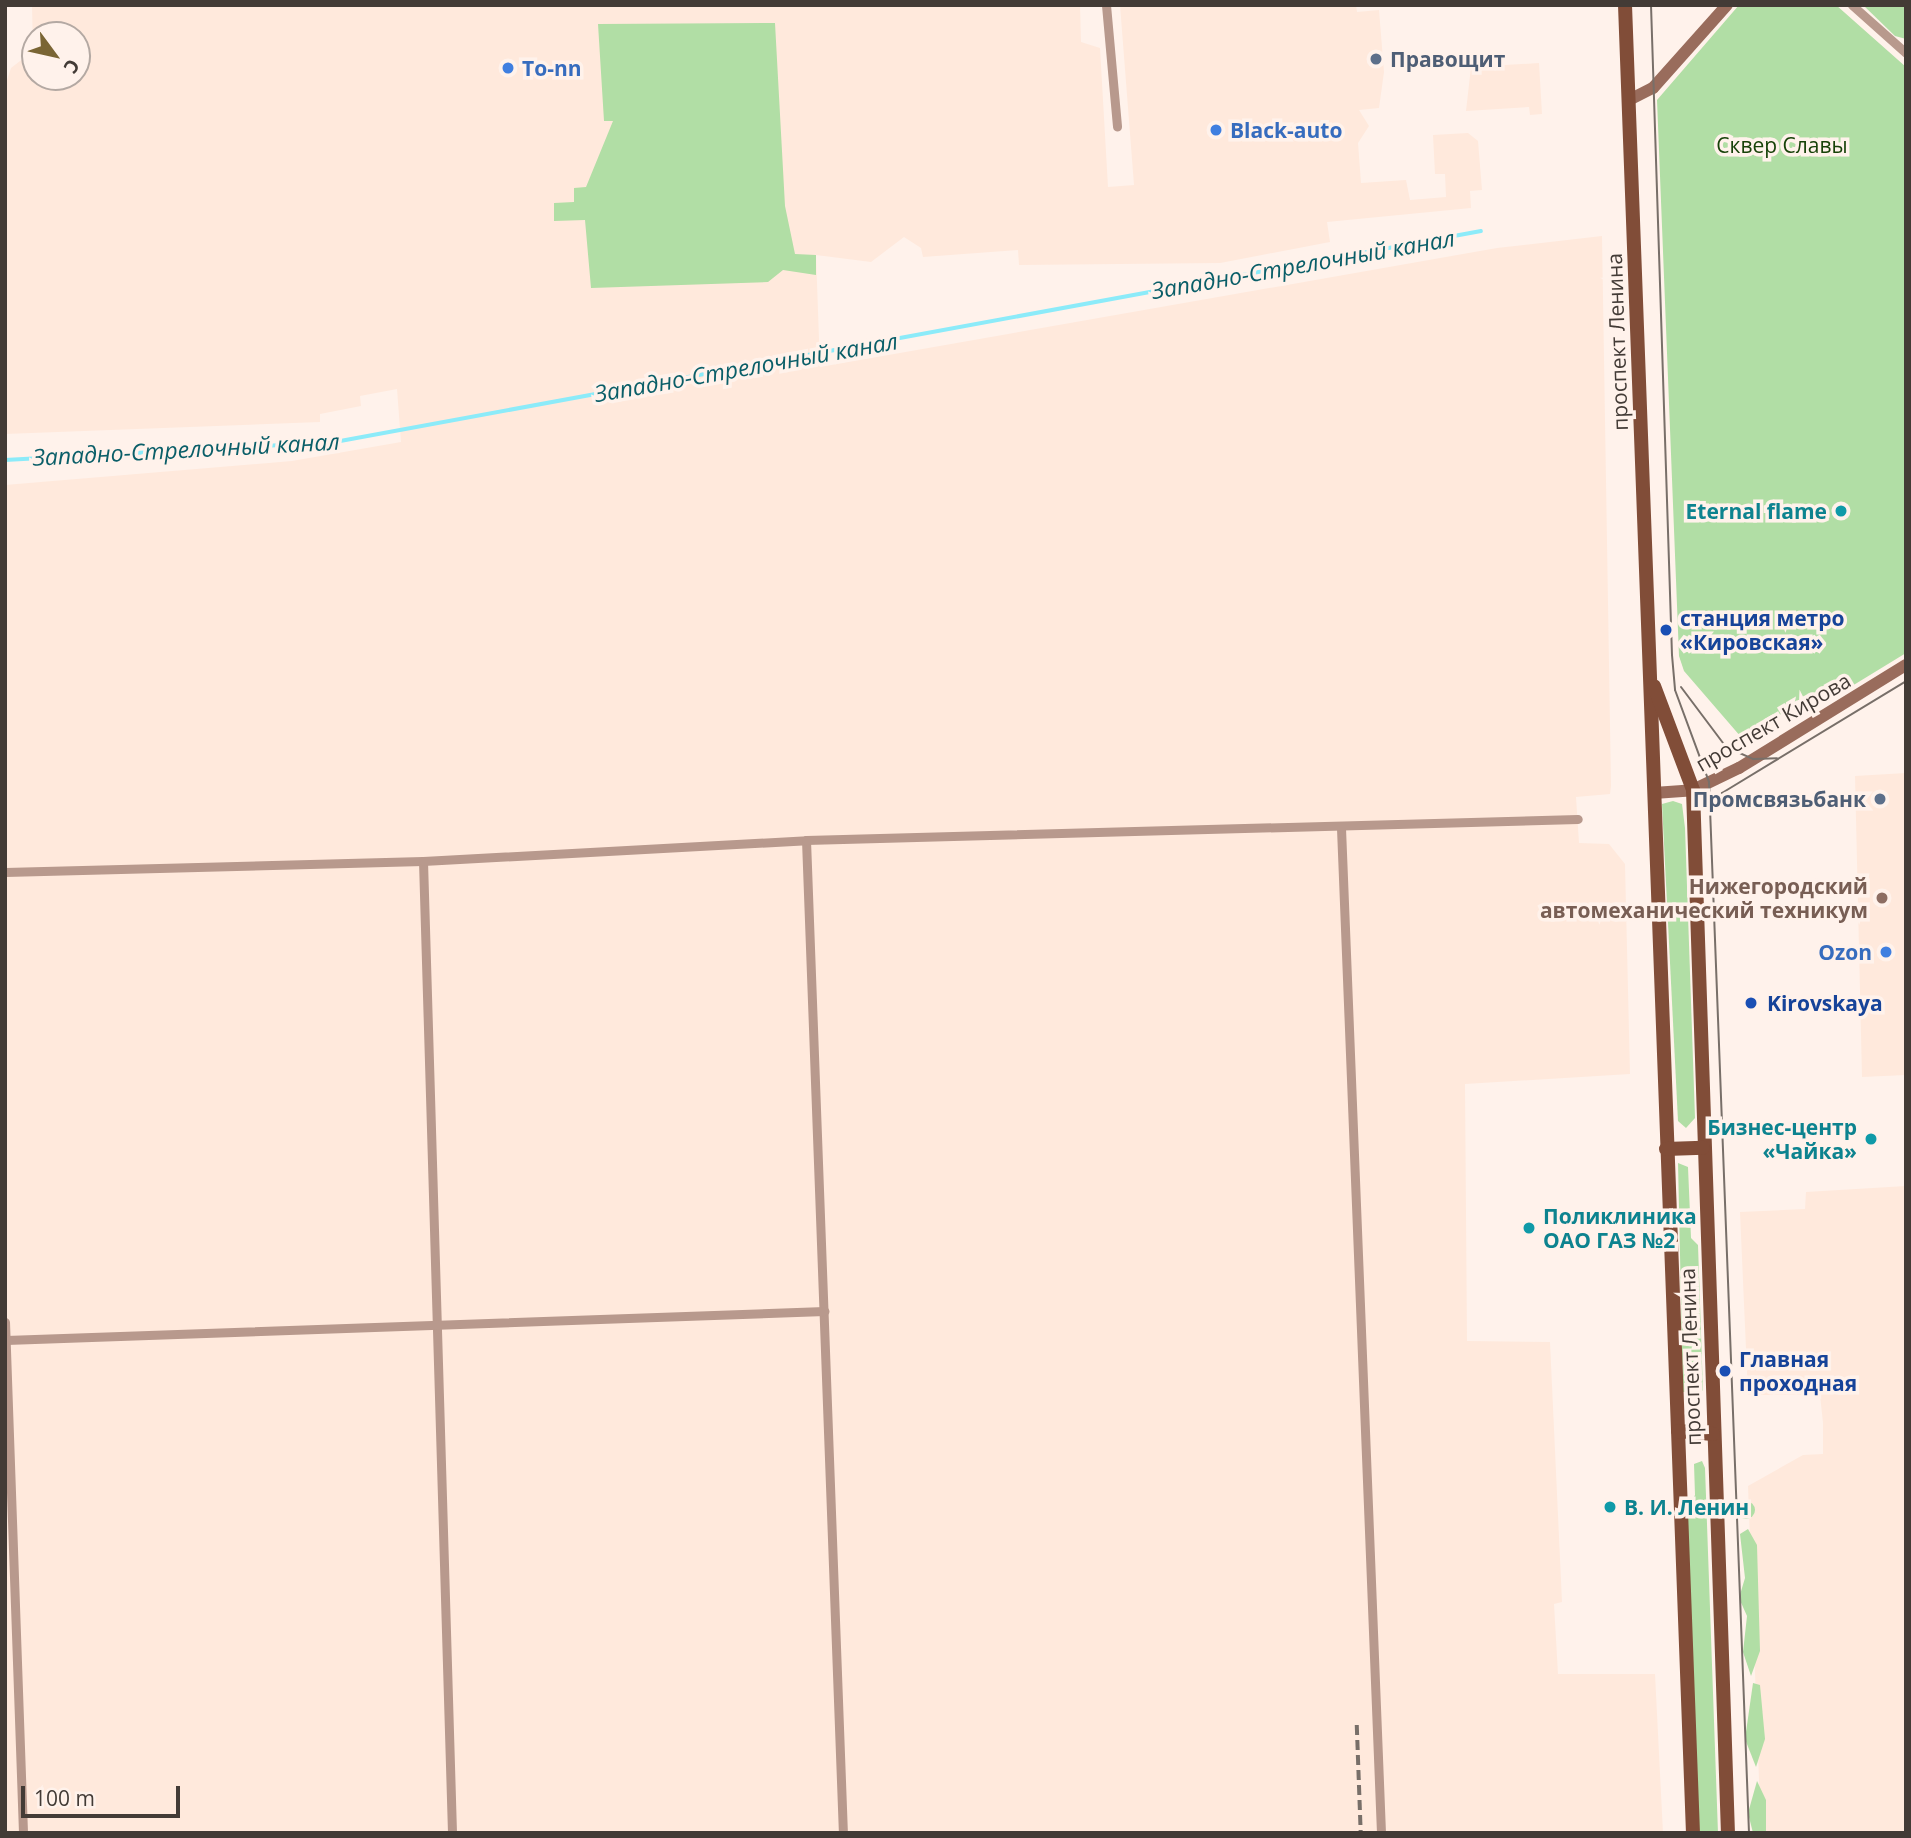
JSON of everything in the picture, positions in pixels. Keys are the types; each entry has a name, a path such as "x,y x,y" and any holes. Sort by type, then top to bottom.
{"main road":[{"name":"проспект Ленина","path":"1625,5 1693,1833"},
{"name":"проспект Ленина","path":"1650,678 1693,790 1728,1833"},
{"path":"1666,1149 1703,1148"},
{"path":"1678,1431 1713,1434"}],"street":[{"path":"1106,5 1117,127"},
{"path":"1629,100 1653,88 1727,5"},
{"path":"1852,5 1906,53"},
{"name":"проспект Кирова","path":"1654,793 1693,790 1906,666"},
{"path":"5,872 423,861 806,840 1341,828 1578,819"},
{"path":"1341,828 1381,1833"},
{"path":"806,840 843,1833"},
{"path":"423,861 452,1833"},
{"path":"6,1340 438,1328 824,1311"},
{"path":"5,1322 23,1833"}],"shaded area":[{"path":"32,5 1080,5 1081,42 1100,48 1108,187 1134,185 1120,5 1356,5 1357,12 1379,10 1384,72 1379,108 1359,110 1369,126 1358,143 1361,183 1406,180 1410,200 1446,197 1445,174 1435,174 1433,135 1468,133 1478,141 1482,190 1470,191 1471,208 1327,222 1330,242 1220,263 1019,265 1018,250 923,257 921,248 904,237 871,262 816,255 820,367 1497,248 1602,236 1611,786 1610,794 1576,797 1579,843 1609,844 1625,864 1630,1074 1465,1084 1467,1341 1550,1342 1562,1602 1554,1604 1558,1674 1655,1674 1663,1833 5,1833 5,485 292,461 401,442 397,389 360,396 361,406 320,414 320,422 5,434 5,86 11,68 21,60 21,91 91,91 91,21 32,21"},
{"path":"1539,63 1542,114 1530,115 1529,107 1466,111 1471,67"},
{"name":"Нижегородский автомеханический техникум","path":"1906,773 1906,1075 1862,1077 1855,776"},
{"path":"1906,1186 1906,1833 1761,1833 1748,1486 1803,1455 1823,1454 1823,1423 1820,1395 1748,1395 1740,1212 1805,1209 1806,1192"}],"green space":[{"name":"Сквер Славы","path":"1739,5 1836,5 1906,67 1906,653 1852,686 1846,677 1741,737 1684,671 1679,656 1657,100"},
{"path":"1863,5 1906,5 1906,39 1895,36"},
{"path":"775,23 785,206 795,254 816,255 816,275 783,270 768,282 591,288 585,220 554,221 554,203 574,202 574,188 586,187 613,121 604,121 598,24"},
{"path":"1673,801 1682,804 1685,828 1695,1118 1686,1128 1678,1121 1662,804"},
{"path":"1678,1163 1688,1167 1691,1238 1698,1245 1703,1391 1683,1392"},
{"path":"1702,1461 1705,1468 1718,1833 1698,1833 1687,1510 1695,1495 1694,1464"},
{"path":"1742,1501 1750,1501 1755,1510 1753,1517 1742,1519 1737,1514 1737,1506"},
{"path":"1748,1529 1757,1545 1760,1651 1751,1676 1743,1652 1747,1616 1739,1598 1745,1578 1740,1534"},
{"path":"1753,1683 1760,1685 1765,1739 1756,1767 1745,1739"},
{"path":"1757,1781 1766,1800 1766,1833 1753,1833 1748,1813"}],"waterway":[{"name":"Западно-Стрелочный канал","path":"5,460 335,442 1481,231"}],"tram line":[{"path":"1651,5 1672,655 1675,690 1709,782 1749,1833"},
{"path":"1708,811 1722,793 1906,681"},
{"path":"1681,687 1726,747 1753,759 1777,758"}],"railway":[{"path":"1357,1725 1361,1833"}],"place":[{"name":"Правощит","path":"1376,59"},
{"name":"To-nn","path":"508,68"},
{"name":"Black-auto","path":"1216,130"},
{"name":"Eternal flame","path":"1841,511"},
{"name":"станция метро «Кировская»","path":"1666,630"},
{"name":"Промсвязьбанк","path":"1880,799"},
{"name":"Нижегородский автомеханический техникум","path":"1882,898"},
{"name":"Ozon","path":"1886,952"},
{"name":"Kirovskaya","path":"1751,1003"},
{"name":"Бизнес-центр «Чайка»","path":"1871,1139"},
{"name":"Поликлиника ОАО ГАЗ №2","path":"1529,1228"},
{"name":"Главная проходная","path":"1725,1371"},
{"name":"В. И. Ленин","path":"1610,1507"}]}
